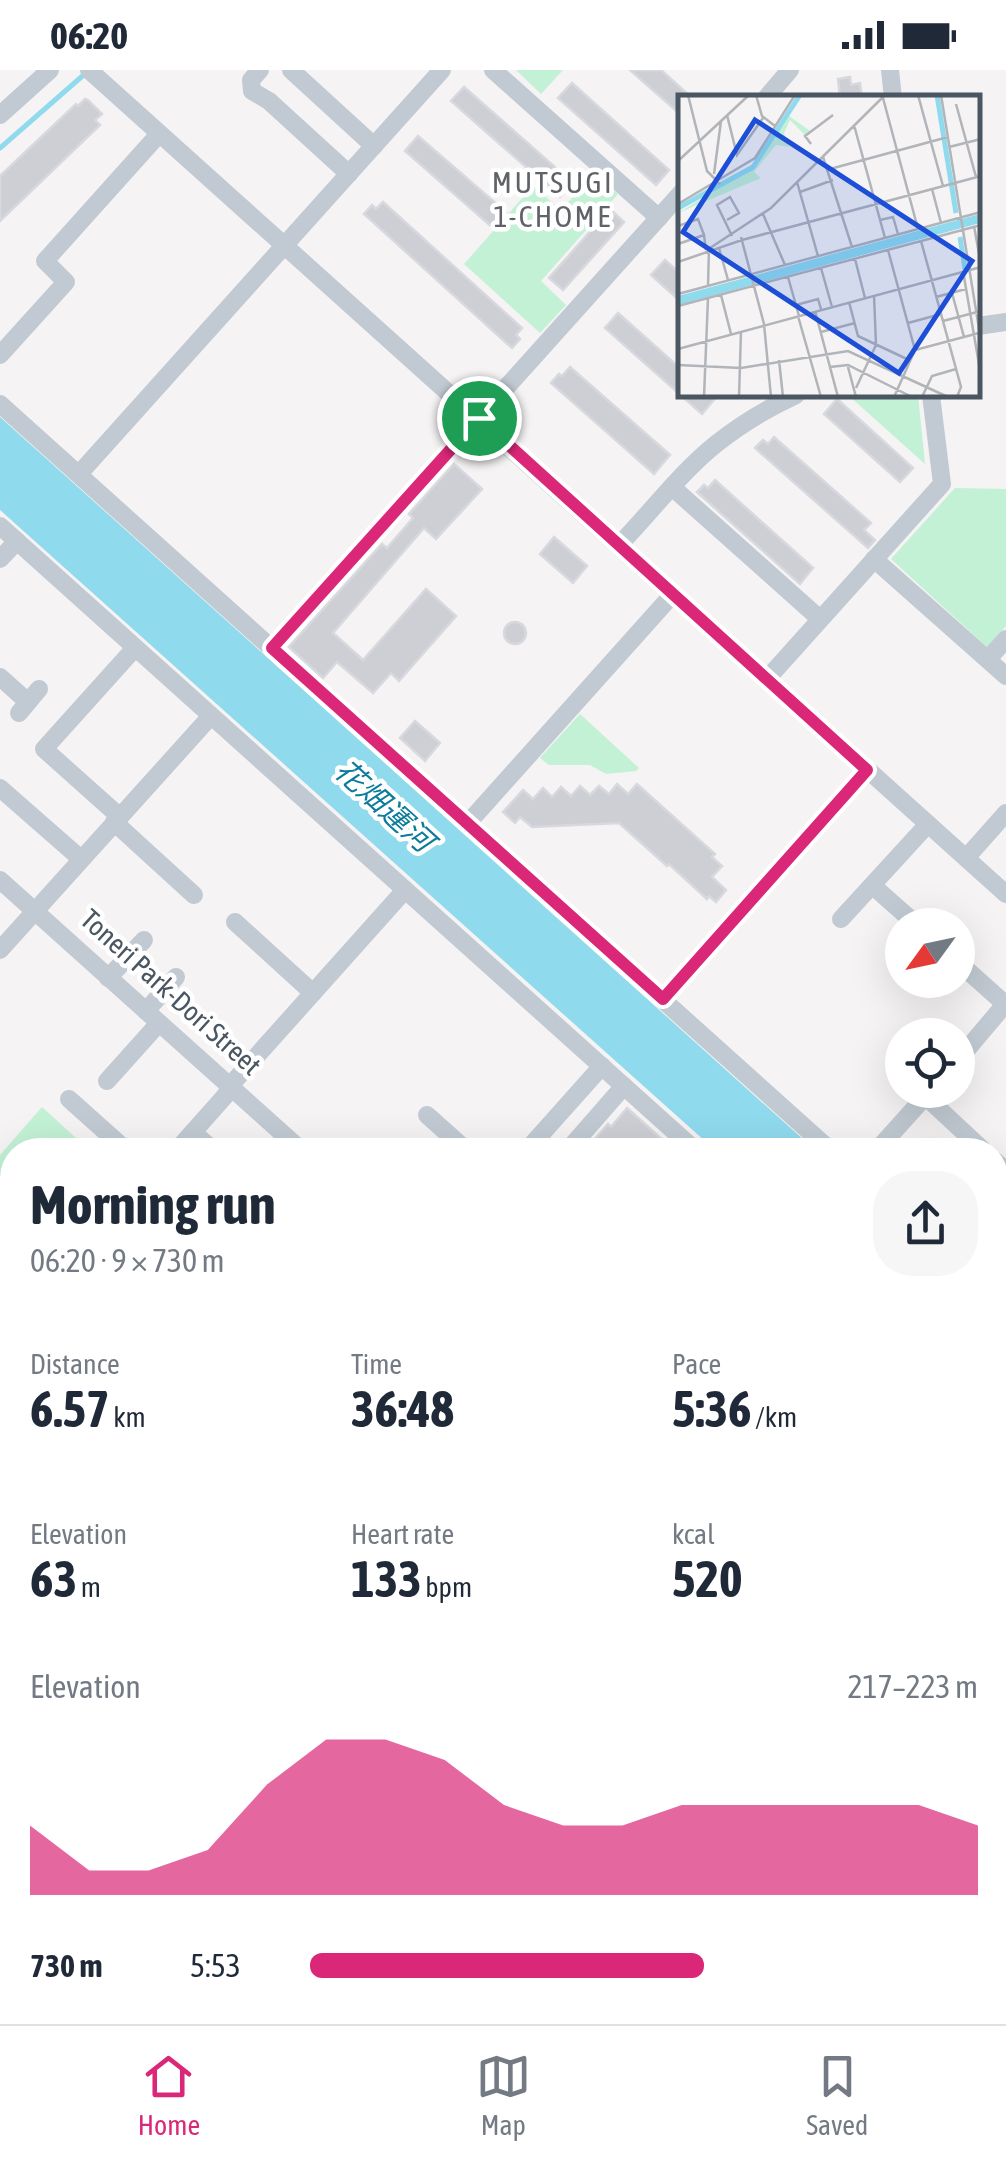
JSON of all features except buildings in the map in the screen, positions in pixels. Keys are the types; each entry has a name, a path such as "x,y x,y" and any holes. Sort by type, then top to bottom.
{"street":[{"path":"0,115 50,70"},
{"path":"260,70 251,80 252,91 269,101 349,174"},
{"path":"290,70 374,146"},
{"path":"79,474 442,70"},
{"path":"493,70 659,218"},
{"path":"769,95 790,70"},
{"path":"890,70 893,95"},
{"path":"99,74 159,134 1006,894"},
{"path":"0,356 66,282 44,261 159,134"},
{"path":"272,648 678,196"},
{"path":"981,326 1006,322"},
{"path":"620,546 716,444 790,398"},
{"path":"767,679 942,484 931,398"},
{"path":"0,404 817,1138"},
{"path":"672,487 820,620"},
{"path":"0,526 682,1138"},
{"path":"0,560 16,541"},
{"path":"874,559 1006,676"},
{"path":"468,823 673,594"},
{"path":"988,660 1006,639"},
{"path":"134,649 44,749 194,895"},
{"path":"0,677 29,701"},
{"path":"0,950 210,717"},
{"path":"663,999 867,770"},
{"path":"0,788 81,859"},
{"path":"966,858 1006,813"},
{"path":"841,919 928,824"},
{"name":"Toneri Park-Dori Street","path":"0,880 288,1138"},
{"path":"873,886 898,908"},
{"path":"188,1138 406,890"},
{"path":"234,922 313,993"},
{"path":"108,978 144,940"},
{"path":"975,977 1006,1004 975,1040"},
{"path":"108,1081 176,978"},
{"path":"538,1138 602,1066"},
{"path":"578,1138 624,1086"},
{"path":"69,1099 113,1138"},
{"path":"888,1138 915,1108"},
{"path":"942,1108 971,1138"},
{"path":"427,1115 453,1138"},
{"path":"193,1132 200,1138"}],"green space":[{"path":"516,70 563,70 541,94"},
{"path":"595,173 618,194 541,281 566,305 540,333 464,264 533,186 561,210"},
{"path":"851,398 918,398 925,464"},
{"path":"955,488 1006,489 1006,626 987,647 891,559"},
{"path":"580,714 639,768 606,774 590,765 549,765 540,758"},
{"path":"42,1107 76,1138 15,1138"}],"water":[{"name":"花畑運河","path":"0,417 802,1138 702,1138 0,510"}],"waterway":[{"path":"0,148 87,72"}],"district":[{"name":"MUTSUGI 1-CHOME","path":"553,200"}],"route":[{"path":"479,418 867,770 663,999 272,648 479,418"}]}
